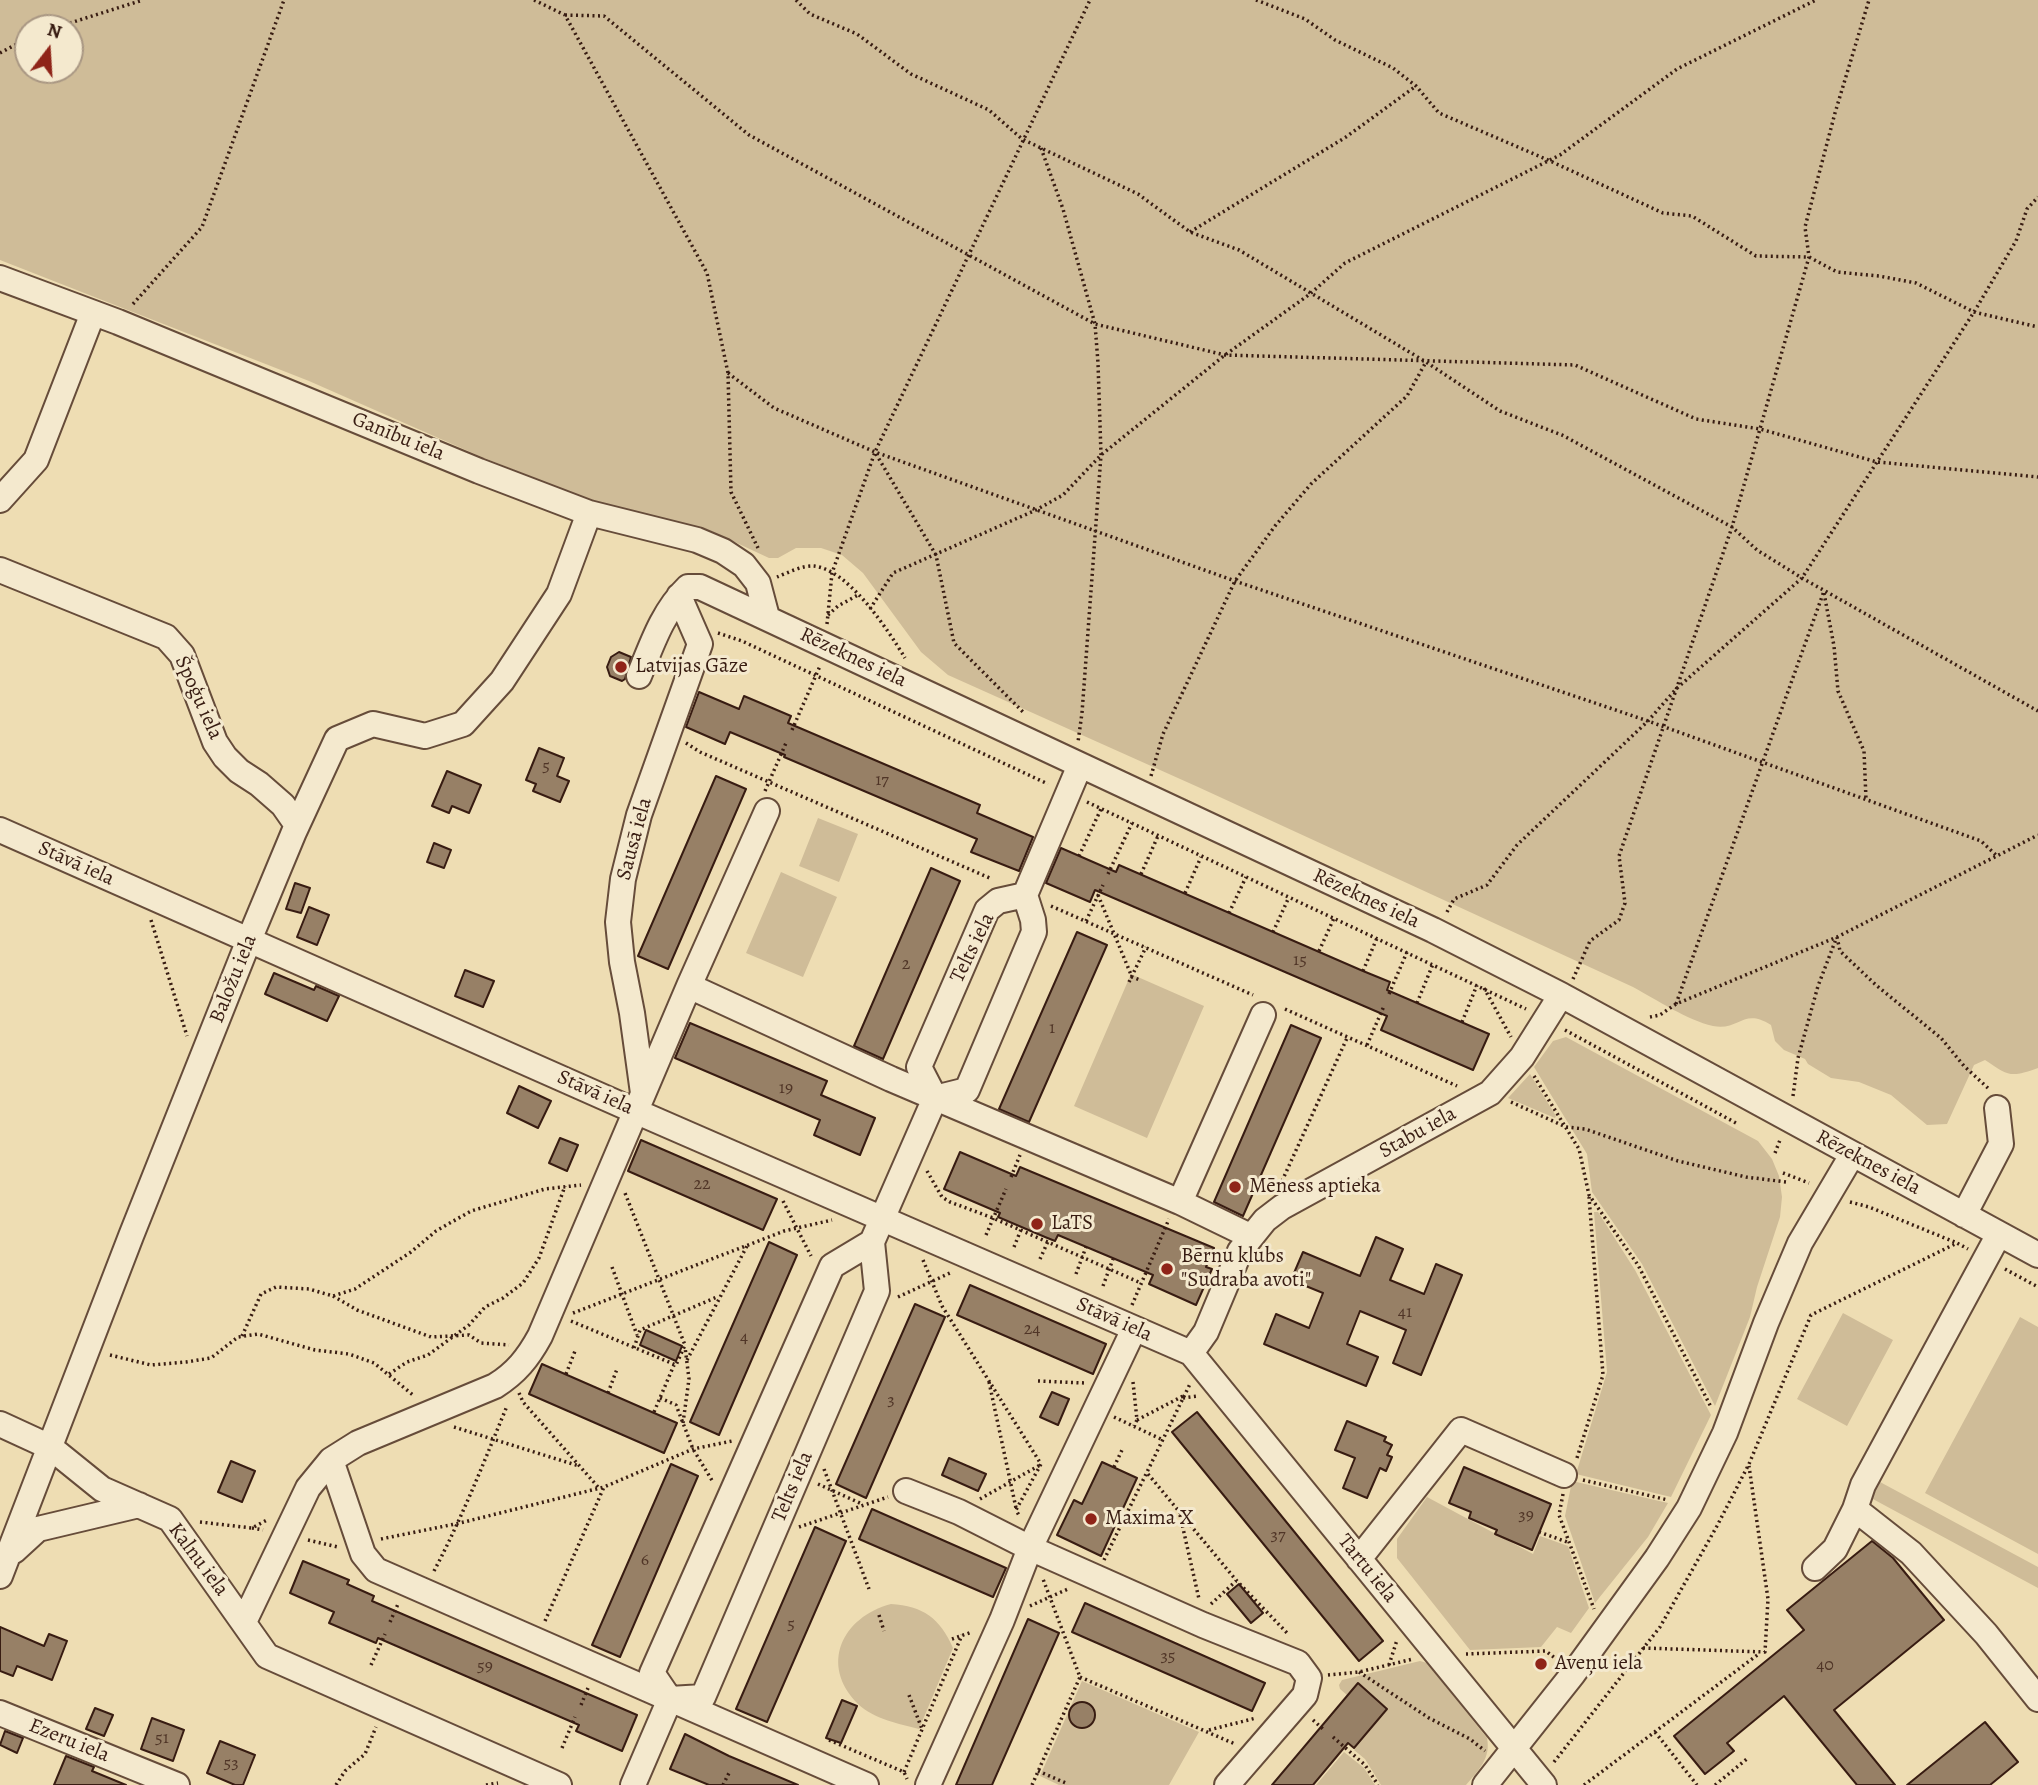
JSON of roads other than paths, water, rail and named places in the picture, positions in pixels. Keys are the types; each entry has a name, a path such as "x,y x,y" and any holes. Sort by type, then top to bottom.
{"street":[{"name":"Ganību iela","path":"0,278 118,322 479,471 589,513 697,540 723,551 744,565 758,583 767,617"},
{"path":"0,500 36,460 93,313"},
{"name":"Baložu iela","path":"4,1567 249,940 297,825 337,739 373,724 425,736 463,724 502,681 559,594 589,513"},
{"name":"Špoģu iela","path":"0,570 166,637 182,655 215,741 225,757 284,805 297,825"},
{"name":"Rēzeknes iela","path":"679,596 688,587 700,587 1433,930 1563,996 2038,1255"},
{"path":"639,676 658,629 679,596"},
{"name":"Sausā iela","path":"639,1102 632,1013 622,962 618,922 623,880 639,815 700,644 679,596"},
{"path":"1034,899 1077,764"},
{"path":"244,1622 308,1488 331,1460 358,1443 495,1386 512,1375 531,1352 767,811"},
{"name":"Stāvā iela","path":"0,830 249,940 639,1102 785,1177 1195,1358"},
{"name":"Telts iela","path":"1034,899 1034,932 967,1090 935,1098 919,1067 987,910 998,901 1034,899"},
{"path":"690,986 935,1098 1178,1201 1250,1236"},
{"name":"Stabu iela","path":"1195,1358 1240,1251 1265,1220 1282,1207 1490,1093 1522,1057 1563,996"},
{"path":"1178,1201 1265,1005"},
{"name":"Telts iela","path":"670,1699 703,1697 877,1291 872,1242 935,1098"},
{"path":"1964,1215 2001,1144 1997,1108"},
{"path":"1485,1785 1503,1753 1573,1674 1657,1558 1689,1508 1725,1433 1766,1323 1800,1243 1852,1154"},
{"path":"1815,1568 1835,1549 1855,1509 1863,1485 1999,1234"},
{"path":"670,1699 652,1673 663,1648 832,1266 872,1242"},
{"path":"928,1785 1002,1620 1032,1544 1134,1329"},
{"name":"Tartu iela","path":"1195,1358 1359,1559 1503,1753 1544,1785"},
{"name":"Kalnu iela","path":"0,1424 50,1447 102,1489 170,1519 267,1656 559,1785"},
{"path":"1359,1559 1461,1430 1568,1476"},
{"path":"331,1460 363,1554 376,1570 866,1785"},
{"path":"906,1491 1032,1544 1096,1577 1202,1619 1298,1663 1309,1678 1304,1695 1227,1785"},
{"path":"4,1567 38,1529 139,1505"},
{"path":"1855,1509 1911,1553 1986,1634 2038,1699"},
{"path":"633,1785 670,1699"},
{"name":"Ezeru iela","path":"0,1713 177,1785"}],"place":[{"name":"Latvijas Gāze","path":"621,667"},
{"name":"Mēness aptieka","path":"1235,1187"},
{"name":"LaTS","path":"1037,1224"},
{"name":"Bērnu klubs \"Sudraba avoti\"","path":"1167,1269"},
{"name":"Maxima X","path":"1091,1519"},
{"name":"Aveņu iela","path":"1541,1664"}]}
